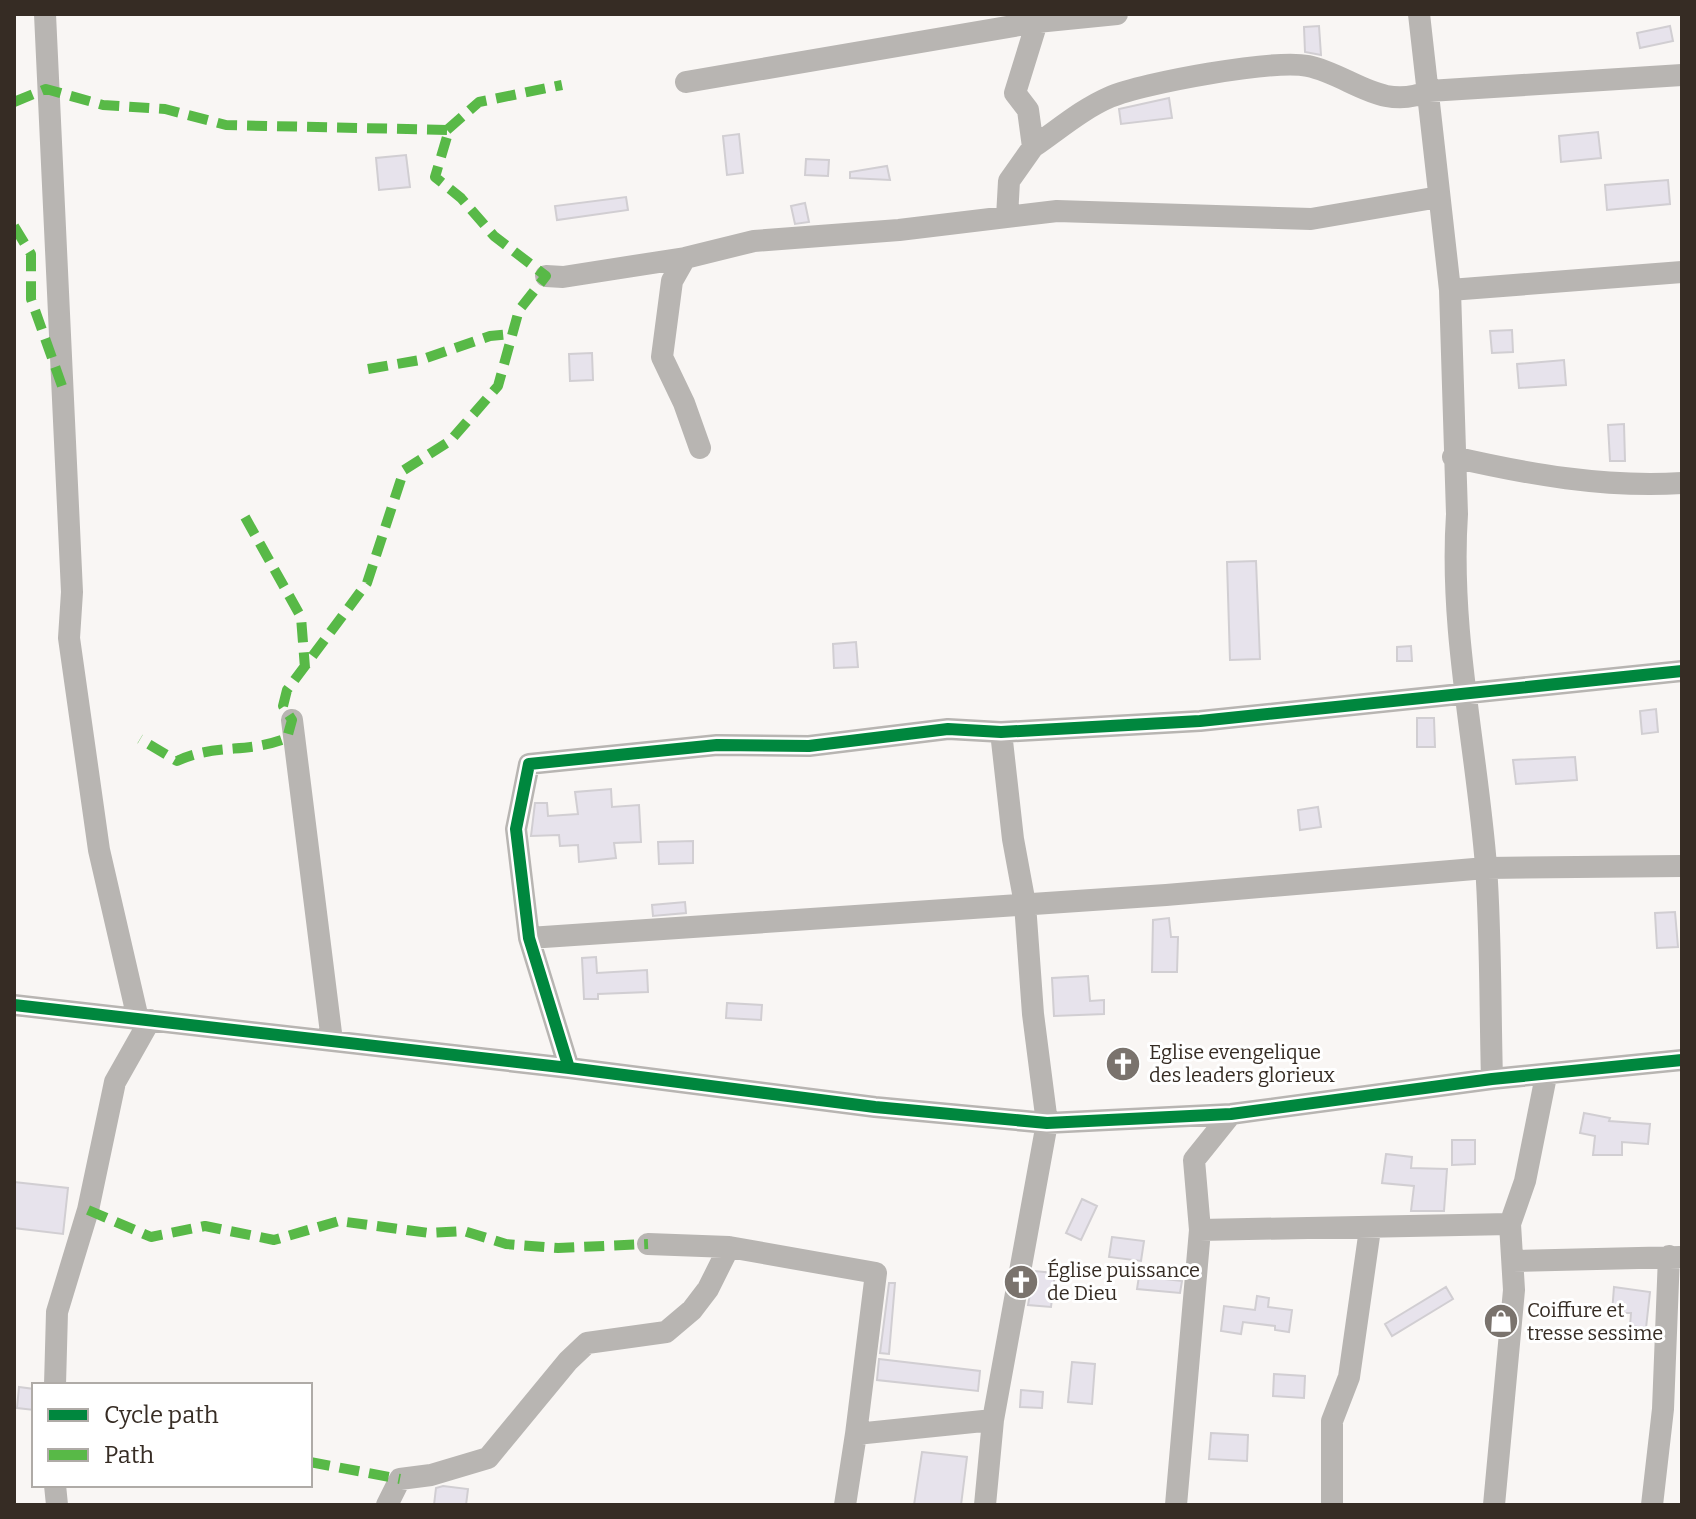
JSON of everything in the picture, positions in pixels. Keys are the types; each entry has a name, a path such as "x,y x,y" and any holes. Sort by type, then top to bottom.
{"street":[{"path":"45,14 72,592 69,638 99,850 144,1020 115,1082 88,1210 57,1312 55,1383"},
{"path":"686,82 1037,22 1117,14"},
{"path":"1419,14 1450,290 1457,514 1454,551 1464,691 1486,868 1492,1079"},
{"path":"1033,147 1028,110 1015,93 1037,22"},
{"path":"1007,217 1009,181 1033,147 1111,97 1171,80 1285,66 1309,66 1383,95 1412,99 1429,91 1682,75"},
{"path":"546,276 563,277 685,258 754,241 1057,211 1311,219 1439,197"},
{"path":"685,258 672,281 662,357 684,403 700,448"},
{"path":"1450,290 1682,272"},
{"path":"1453,457 1523,473 1650,485 1682,483"},
{"path":"569,1068 529,938 516,829 529,764 717,745 809,746 948,729 1001,732 1200,721 1435,698 1464,691 1682,671"},
{"path":"292,720 332,1041"},
{"path":"985,1505 993,1420 1047,1123 1033,1014 1025,904 1013,839 1001,732"},
{"path":"529,938 749,926 1332,883 1486,868 1682,866"},
{"path":"14,1005 569,1068 875,1107 1047,1123 1231,1114 1492,1079 1682,1060"},
{"path":"1494,1505 1514,1290 1510,1224 1525,1181 1546,1076"},
{"path":"1176,1505 1200,1230 1194,1160 1231,1114"},
{"path":"1200,1230 1510,1224"},
{"path":"1332,1505 1332,1421 1349,1377 1370,1229"},
{"path":"648,1244 729,1247 876,1273 845,1505"},
{"path":"387,1505 400,1479 431,1475 488,1458 568,1361 587,1343 666,1332 692,1310 708,1289 729,1247"},
{"path":"1513,1261 1675,1257 1652,1505"},
{"path":"856,1434 993,1420"}],"building":[{"path":"1319,26 1321,55 1305,52 1304,27"},
{"path":"1670,26 1673,41 1640,48 1637,33"},
{"path":"1169,98 1172,118 1121,124 1119,109"},
{"path":"1598,132 1601,158 1561,162 1559,136"},
{"path":"739,134 743,173 727,175 723,136"},
{"path":"406,155 410,187 379,190 376,158"},
{"path":"806,159 829,160 828,176 805,175"},
{"path":"887,166 890,180 850,178 850,172"},
{"path":"1668,180 1670,204 1607,210 1605,185"},
{"path":"626,197 628,210 557,220 555,206"},
{"path":"805,203 809,222 795,224 791,206"},
{"path":"1512,330 1513,352 1492,353 1490,331"},
{"path":"592,353 593,380 570,381 569,354"},
{"path":"1564,360 1566,385 1519,388 1517,364"},
{"path":"1624,424 1625,461 1610,461 1608,425"},
{"path":"1256,561 1260,659 1230,660 1227,562"},
{"path":"856,642 858,667 834,668 833,644"},
{"path":"1411,646 1412,661 1397,661 1397,647"},
{"path":"1656,709 1658,732 1642,734 1640,711"},
{"path":"1417,718 1434,718 1435,747 1417,747"},
{"path":"1575,757 1577,780 1516,784 1513,760"},
{"path":"611,789 612,807 639,805 641,842 614,843 616,858 579,862 578,845 560,846 559,835 531,836 535,803 547,803 548,816 578,814 575,792"},
{"path":"1318,807 1321,827 1300,830 1298,810"},
{"path":"693,841 693,863 659,864 658,842"},
{"path":"685,902 686,913 653,916 652,905"},
{"path":"1675,912 1678,947 1657,948 1655,913"},
{"path":"1169,918 1171,937 1178,937 1177,972 1152,972 1153,920"},
{"path":"596,957 597,973 647,970 648,992 598,994 598,999 584,999 582,958"},
{"path":"1088,976 1090,1001 1104,1000 1104,1014 1054,1016 1052,978"},
{"path":"727,1003 762,1005 761,1020 726,1018"},
{"path":"1584,1113 1610,1118 1609,1121 1650,1124 1648,1144 1622,1142 1622,1155 1593,1155 1595,1136 1580,1133"},
{"path":"1452,1140 1475,1140 1475,1164 1452,1165"},
{"path":"1386,1154 1412,1157 1411,1168 1447,1169 1444,1211 1411,1211 1414,1186 1382,1183"},
{"path":"14,1182 68,1188 63,1234 14,1228"},
{"path":"1082,1199 1097,1206 1081,1240 1066,1233"},
{"path":"1112,1237 1144,1241 1141,1261 1109,1257"},
{"path":"1034,1271 1055,1273 1051,1307 1028,1305"},
{"path":"1139,1276 1182,1281 1180,1293 1137,1289"},
{"path":"889,1283 895,1283 889,1354 880,1353"},
{"path":"1446,1287 1453,1299 1392,1336 1385,1324"},
{"path":"1614,1287 1650,1292 1646,1328 1630,1326 1631,1313 1612,1313"},
{"path":"1257,1296 1269,1298 1268,1307 1292,1310 1289,1332 1275,1330 1275,1326 1243,1322 1241,1334 1221,1331 1224,1306 1255,1310"},
{"path":"879,1359 980,1371 978,1391 877,1380"},
{"path":"1072,1362 1095,1364 1092,1404 1068,1402"},
{"path":"1274,1374 1305,1376 1304,1398 1273,1396"},
{"path":"19,1387 32,1389 32,1410 17,1408"},
{"path":"1021,1390 1043,1392 1042,1408 1020,1407"},
{"path":"1211,1433 1248,1435 1247,1461 1209,1459"},
{"path":"922,1452 967,1457 961,1505 914,1505"},
{"path":"436,1488 468,1489 466,1505 434,1505"}],"marked path":[{"path":"447,130 479,102 562,85"},
{"path":"14,102 46,89 103,105 165,109 226,125 449,130 435,177 461,198 494,236 546,276 519,310 498,386 450,441 404,470 367,583 287,690 283,706 292,720 287,738 258,746 205,752 177,761 140,739"},
{"path":"14,226 31,254 31,299 62,386"},
{"path":"368,369 420,360 490,336 510,334"},
{"path":"245,517 301,617 305,668"},
{"path":"88,1210 151,1237 205,1226 274,1240 339,1221 429,1233 464,1231 506,1244 558,1248 648,1244"},
{"path":"312,1462 400,1479"}],"cycle path":[{"path":"569,1068 529,938 516,829 529,764 717,745 809,746 948,729 1001,732 1200,721 1682,671"},
{"path":"14,1005 569,1068 875,1107 1047,1123 1231,1114 1492,1079 1682,1060"}],"place":[{"name":"Eglise evengelique des leaders glorieux","path":"1123,1064"},
{"name":"Église puissance de Dieu","path":"1021,1282"},
{"name":"Coiffure et tresse sessime","path":"1501,1321"}]}
